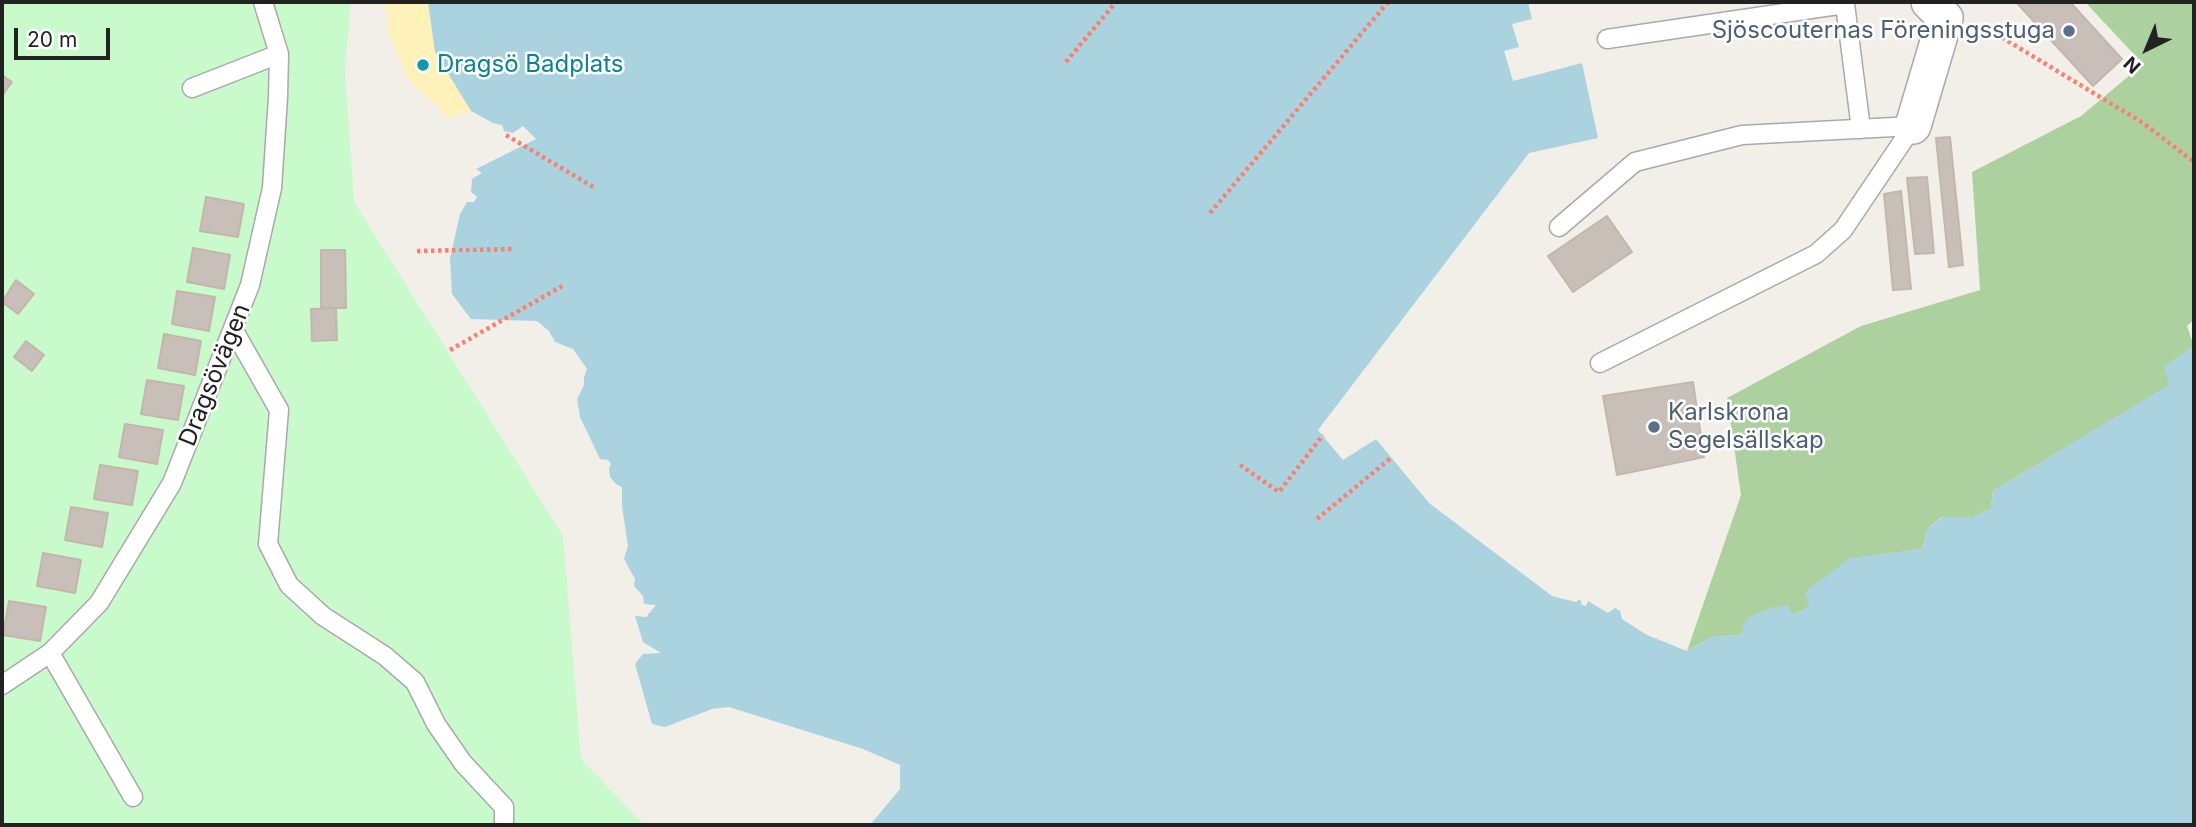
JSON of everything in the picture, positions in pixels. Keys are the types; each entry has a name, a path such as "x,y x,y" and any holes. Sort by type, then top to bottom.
{"street":[{"path":"1913,126 1937,10"}],"lane":[{"name":"Dragsövägen","path":"2,685 50,653 99,603 172,483 250,285 272,188 279,54 262,2"},
{"path":"1607,39 1845,4 1861,129"},
{"path":"192,88 279,54"},
{"path":"1559,228 1635,162 1741,135 1913,126"},
{"path":"1600,363 1816,254 1843,229 1913,126"},
{"path":"233,329 279,410 268,544 289,586 323,616 385,656 415,682 443,733 464,763 504,807 504,825"},
{"path":"50,653 133,797"}],"path":[{"path":"1066,62 1116,2"},
{"path":"1210,213 1388,2"},
{"path":"1937,10 1993,33 2143,123 2194,162"},
{"path":"506,135 595,188"},
{"path":"417,251 512,249"},
{"path":"450,350 564,285"},
{"path":"1240,465 1279,492 1322,435"},
{"path":"1317,519 1392,457"}],"green space":[{"path":"2,2 351,2 345,69 354,202 563,536 581,759 644,825 2,825"},
{"path":"2085,2 2194,2 2194,320 2187,326 2194,346 2165,367 2170,385 1993,491 1991,508 1974,517 1942,517 1929,527 1922,549 1850,559 1805,609 1741,635 1712,637 1687,651 1741,495 1727,398 1861,326 1980,290 1972,172 2081,116 2143,64"}],"sand":[{"name":"Dragsö Badplats","path":"386,2 428,2 435,52 471,111 449,118 408,79 387,29"}],"water":[{"path":"428,2 1528,2 1532,19 1512,24 1519,47 1504,51 1513,81 1582,63 1598,138 1529,153 1318,430 1343,460 1376,439 1429,503 1552,596 1576,602 1580,599 1582,605 1586,606 1588,601 1608,613 1615,608 1620,611 1622,619 1647,635 1687,651 1712,637 1741,635 1746,619 1770,608 1789,605 1790,613 1805,609 1809,603 1805,592 1850,558 1922,549 1929,527 1943,517 1973,517 1991,508 1993,491 2169,385 2164,367 2194,346 2194,825 870,825 900,789 900,765 863,749 729,707 712,709 665,727 652,724 635,664 643,654 661,653 643,642 635,616 646,617 656,605 644,604 643,596 634,586 635,579 624,559 628,546 622,487 610,477 611,464 608,460 600,459 580,417 577,399 584,385 587,369 573,349 555,342 549,331 537,321 471,319 452,294 450,258 460,214 467,202 474,202 477,197 471,192 472,179 482,173 476,169 536,139 523,126 513,133 504,131 502,125 471,111 435,52"}],"building":[{"name":"Sjöscouternas Föreningsstuga","path":"2016,2 2070,2 2122,59 2093,86"},
{"path":"2,75 12,82 2,96"},
{"path":"1950,137 1963,265 1949,267 1936,138"},
{"path":"1927,177 1934,253 1915,254 1907,178"},
{"path":"1901,191 1911,289 1893,290 1884,194"},
{"path":"206,197 244,204 238,237 200,231"},
{"path":"1607,216 1632,252 1573,292 1548,256"},
{"path":"193,248 230,255 224,289 187,282"},
{"path":"321,250 345,250 346,308 321,308"},
{"path":"16,280 34,294 18,314 2,302"},
{"path":"177,291 215,297 209,331 172,324"},
{"path":"336,308 337,340 312,341 311,309"},
{"path":"164,334 201,341 195,375 158,368"},
{"path":"26,341 44,355 32,371 14,357"},
{"path":"147,380 184,386 178,420 141,414"},
{"name":"Karlskrona Segelsällskap","path":"1693,382 1704,457 1617,475 1603,396"},
{"path":"125,424 163,430 157,464 119,457"},
{"path":"100,465 138,471 132,505 94,499"},
{"path":"71,507 108,513 102,547 65,540"},
{"path":"43,553 81,560 75,593 37,586"},
{"path":"9,601 46,607 40,641 3,635"}],"place":[{"name":"Sjöscouternas Föreningsstuga","path":"2069,31"},
{"name":"Dragsö Badplats","path":"423,65"},
{"name":"Karlskrona Segelsällskap","path":"1654,427"}]}
